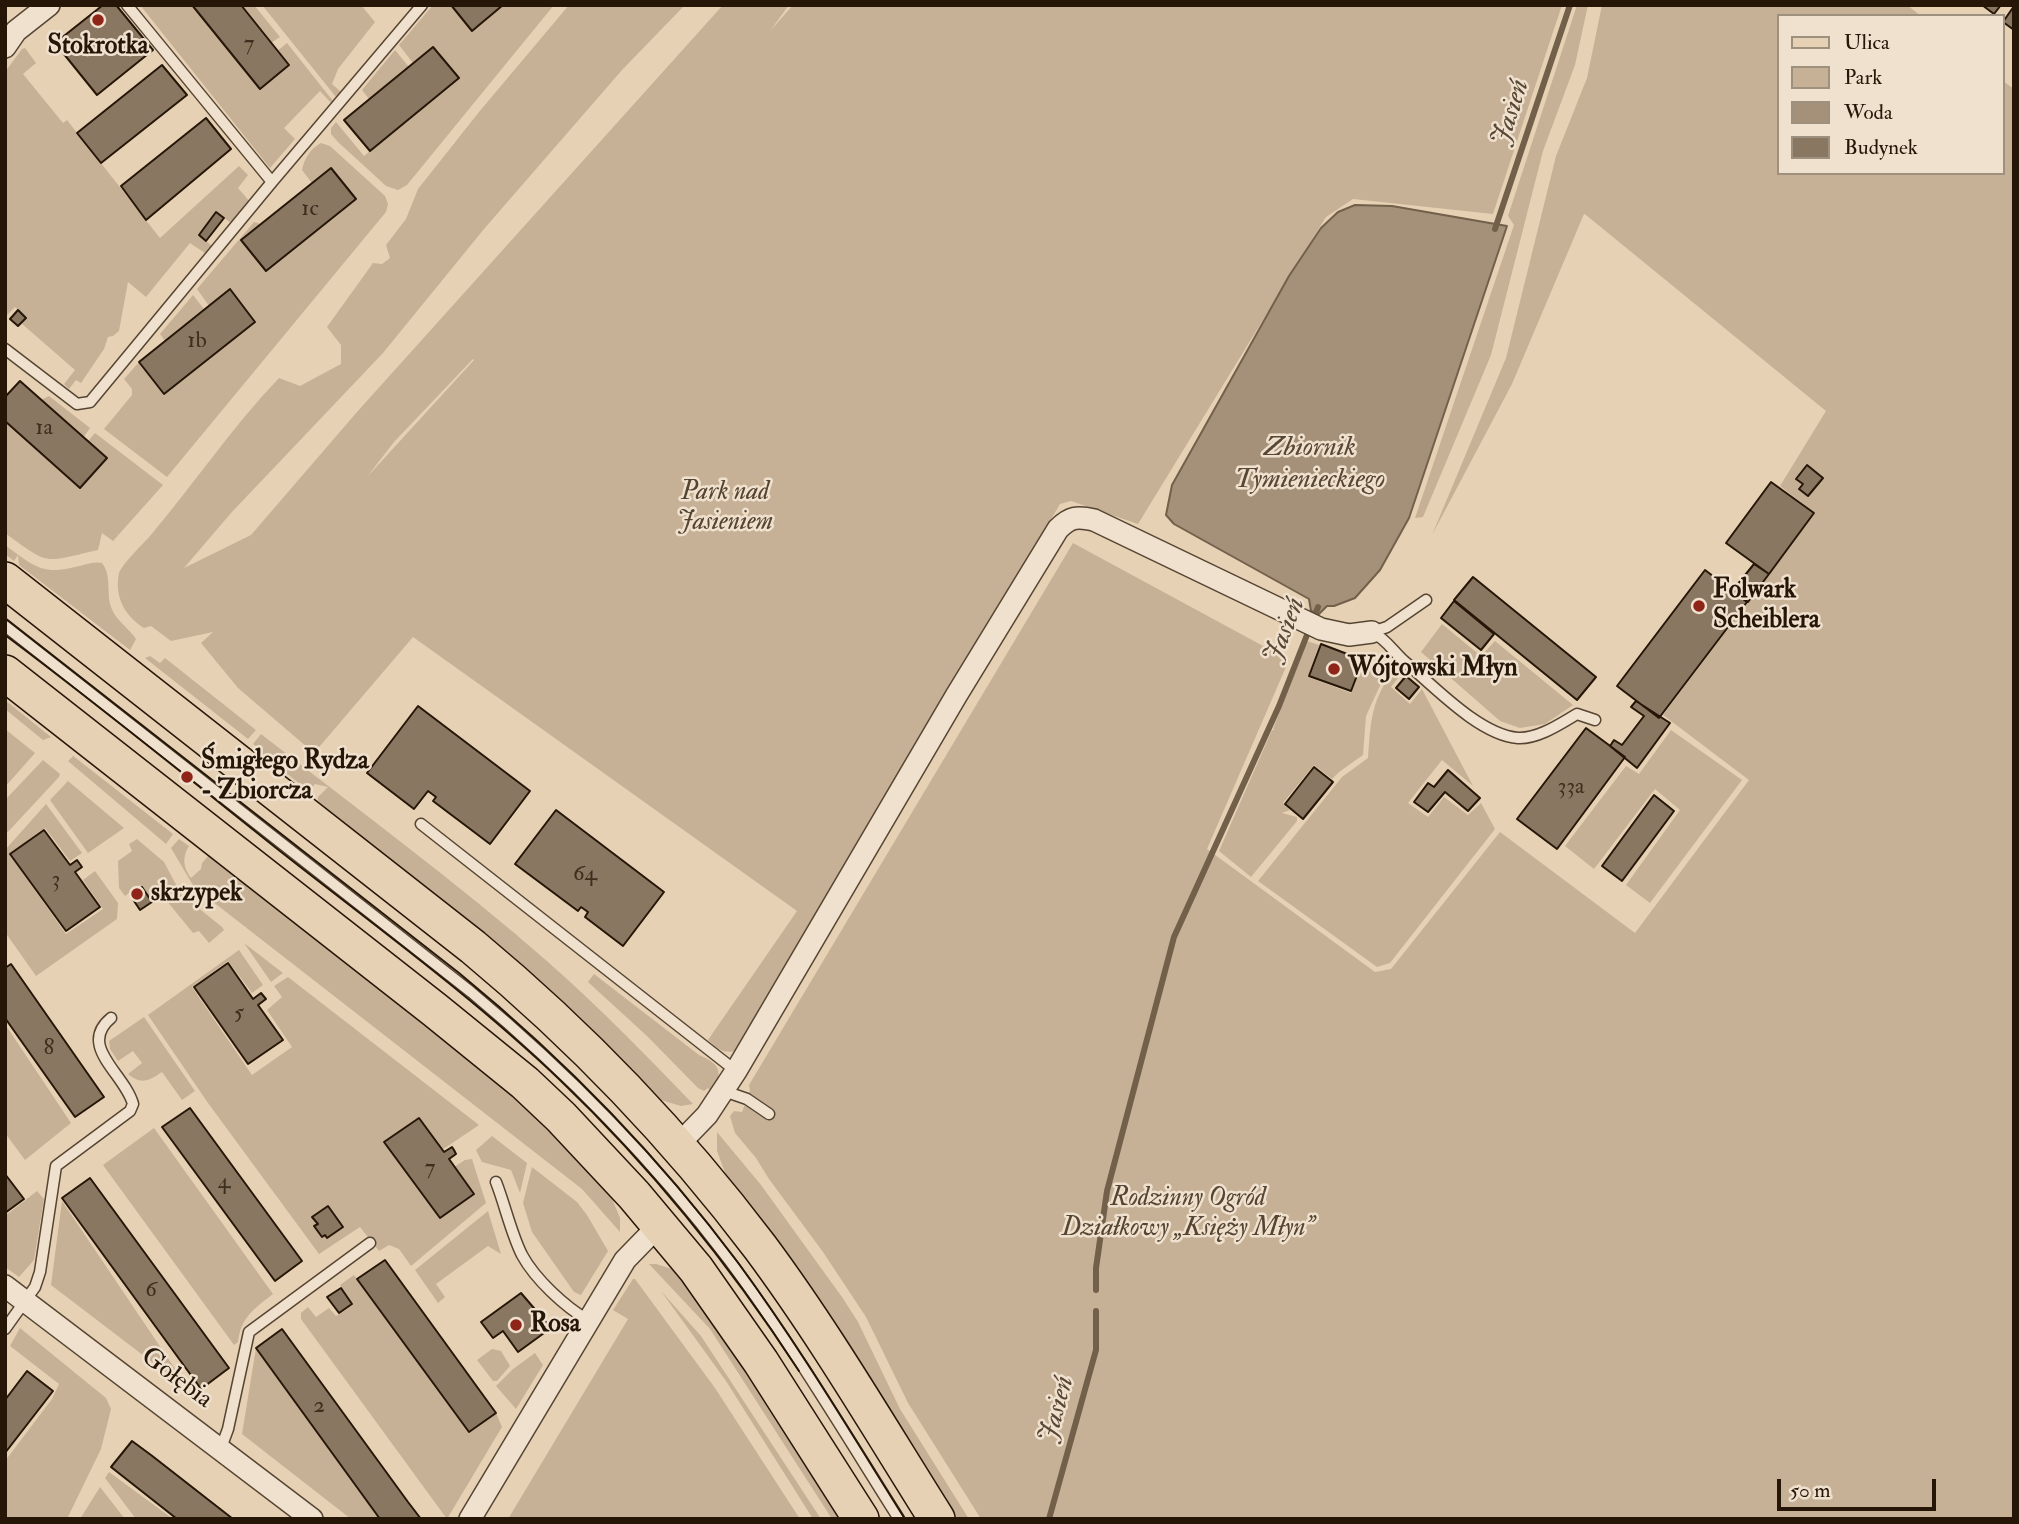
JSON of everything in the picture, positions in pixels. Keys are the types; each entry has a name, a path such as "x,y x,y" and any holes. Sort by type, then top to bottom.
{"main road":[{"path":"5,580 253,772 518,985 619,1082 678,1145 737,1217 783,1280 937,1519"},
{"path":"5,673 525,1083 587,1143 660,1224 738,1328 861,1519"}],"street":[{"path":"9,31 49,5"},
{"path":"678,1145 707,1115 736,1072 956,696 1058,529 1065,522 1073,517 1094,520 1321,629 1349,635 1372,632"},
{"path":"470,1519 628,1255 660,1224"},
{"name":"Gołębia","path":"5,1286 312,1519"}],"lane":[{"path":"127,5 272,182"},
{"path":"5,349 77,404 90,402 422,5"},
{"path":"1372,632 1387,627 1426,600"},
{"path":"5,626 471,992 586,1096 671,1188 736,1270 793,1352 899,1519"},
{"path":"1372,632 1456,705 1492,732 1519,738 1550,730 1577,714 1595,720"},
{"path":"421,824 736,1072"},
{"path":"5,1329 35,1287 40,1272 56,1166 130,1111 133,1104 98,1045 102,1026 111,1018"},
{"path":"724,1091 747,1099 769,1114"},
{"path":"496,1182 523,1255 549,1289 575,1313 589,1320"},
{"path":"221,1448 228,1429 249,1332 370,1243"}],"green space":[{"path":"140,5 192,5 260,89 289,65 277,51 287,43 333,101 331,103 320,91 284,128 295,139 270,168"},
{"path":"241,5 254,5 280,37 271,43"},
{"path":"262,5 361,5 375,22 338,69 332,84 341,92 336,97"},
{"path":"433,5 451,5 472,30 503,5 554,5 407,185 398,190 386,186 338,142 331,134 331,128 336,122 364,156 458,78 433,47 413,63 399,45"},
{"name":"Park nad Jasieniem","path":"569,5 685,5 622,70 484,229 383,353 231,513 184,568 251,535 357,412 723,5 789,5 770,31 793,5 1562,5 1493,214 1353,199 1326,217 1138,524 1071,501 1060,504 738,1050 729,1052 708,1040 797,911 413,637 314,753 238,688 201,643 213,632 171,641 151,626 144,628 131,618 120,598 119,573 124,565 279,378 300,386 341,364 341,345 327,327 373,263 382,264 390,258 386,245 406,219 418,189","holes":["474,360 367,477 394,442"]},
{"path":"1577,5 1588,5 1575,65 1543,151 1491,355 1423,517 1415,518 1514,225 1508,216"},
{"name":"Rodzinny Ogród Działkowy „Księży Młyn”","path":"1602,5 1907,5 1918,14 1778,14 1778,175 2005,175 2005,82 2014,89 2014,1519 981,1519 908,1403 866,1317 823,1252 735,1133 730,1116 734,1111 742,1112 750,1091 749,1085 1073,543 1289,660 1207,849 1375,972 1391,969 1500,832 1635,933 1749,780 1663,715 1815,513 1780,486 1826,411 1584,214 1512,384 1432,535 1506,358 1556,156 1587,78"},
{"path":"25,48 36,63 23,74 63,123 67,120 160,238 239,166 248,175 238,188 250,202 231,223 216,212 199,235 212,246 205,253 190,243 146,297 128,282 119,331 108,337 104,349 81,383 76,380 69,389 64,384 75,370 21,323 26,318 15,307 5,317 5,72"},
{"path":"395,50 409,67 369,99 362,90"},
{"path":"321,143 330,146 385,196 388,204 386,212 167,477 104,429 132,395 132,389 124,379 139,362 164,393 255,322 230,290 209,306 197,289 254,222 261,224 241,240 266,271 312,183 302,170 304,162 311,151"},
{"path":"193,295 204,309 165,341 160,334"},
{"path":"49,396 90,428 83,438 41,400"},
{"path":"5,421 80,487 88,441 95,433 163,485 113,541 102,533 98,550 57,559 40,556 5,533"},
{"path":"5,545 30,563 45,569 102,563 107,573 113,612 136,639 130,650 19,565 18,555 14,561 5,554"},
{"path":"1442,624 1481,656 1495,641 1573,705 1545,724 1520,728 1500,721 1421,652"},
{"path":"1307,641 1319,645 1308,677 1351,693 1363,663 1386,673 1366,716 1363,755 1332,779 1314,765 1283,803 1290,810 1282,813 1297,817 1297,821 1251,877 1219,851 1272,730 1275,730 1273,729"},
{"path":"150,656 160,663 165,658 256,730 248,739 145,658"},
{"path":"1396,667 1402,673 1391,687 1410,704 1422,689 1473,786 1442,760 1408,803 1428,817 1444,797 1468,815 1481,803 1495,829 1390,963 1377,967 1258,881 1342,777 1368,758 1377,700"},
{"path":"5,700 51,737 43,740 5,709"},
{"path":"5,729 35,753 5,787"},
{"path":"1671,730 1742,780 1650,903 1626,885 1680,810 1655,789 1594,869 1565,846 1626,766 1639,774"},
{"path":"261,734 443,874 513,932 604,1014 693,1104 681,1106 661,1100 527,970 318,801 318,797 328,787 315,784 309,791 262,754 253,744"},
{"path":"63,748 173,834 166,844 68,761 73,756"},
{"path":"43,760 60,774 59,777 5,835 5,800"},
{"path":"68,781 124,828 88,853 50,800"},
{"path":"46,804 82,853 70,861 45,828 9,854 66,934 103,909 83,880 95,871 118,903 117,919 36,976 5,932 5,850"},
{"path":"137,839 164,862 181,894 222,927 224,930 209,943 199,931 193,933 162,895 153,901 140,885 125,896 119,888 118,861 132,851 129,844"},
{"path":"179,839 189,846 184,862 191,878 201,869 202,863 209,855 521,1103 611,1196 620,1218 620,1232 582,1189 194,887 171,848"},
{"path":"244,943 283,973 271,982"},
{"path":"239,950 263,985 252,993 228,961 192,987 252,1075 292,1047 267,1010 282,997 274,986 288,977 479,1125 442,1150 419,1118 384,1142 440,1218 474,1194 454,1167 465,1160 472,1159 486,1203 411,1266 399,1249 389,1245 379,1251 360,1227 319,1254 208,1103 148,1015"},
{"path":"594,974 699,1055 716,1065 719,1074 712,1092 708,1088 704,1091 698,1088 588,982"},
{"path":"144,1017 195,1091 182,1100 162,1072 145,1080 137,1080 128,1074 142,1063 133,1051 118,1061 110,1049 109,1041"},
{"path":"5,1024 71,1123 25,1160 5,1133"},
{"path":"154,1128 273,1294 245,1320 238,1342 234,1345 103,1165"},
{"path":"717,1132 761,1185 842,1297 858,1322 900,1409 969,1519 958,1519 877,1390 758,1216 726,1175 717,1151"},
{"path":"492,1136 527,1163 520,1193 511,1170 482,1162 476,1150"},
{"path":"532,1167 577,1202 608,1251 581,1295 574,1292 532,1232 523,1203"},
{"path":"37,1191 44,1199 34,1260 19,1277 5,1267 5,1216"},
{"path":"62,1201 190,1391 51,1285"},
{"path":"488,1211 501,1254 488,1246 436,1284 445,1297 438,1303 415,1270"},
{"path":"649,1264 672,1269 696,1298 841,1519 832,1519 710,1329"},
{"path":"354,1275 469,1432 496,1413 502,1427 447,1519 301,1319 301,1313 308,1307 316,1317 329,1308 336,1316 353,1305 340,1285"},
{"path":"633,1279 715,1388 800,1519 508,1519 628,1319 613,1310"},
{"path":"661,1291 701,1336 821,1519 813,1519 726,1381"},
{"path":"20,1328 106,1398 111,1409 101,1449 67,1519 5,1519 5,1461 52,1399 59,1384 10,1346"},
{"path":"256,1348 380,1519 351,1519 242,1434"},
{"path":"492,1349 501,1351 510,1366 497,1381 493,1381 477,1360"},
{"path":"535,1353 543,1365 516,1409 496,1386"},
{"path":"109,1472 173,1519 136,1519 105,1478"},
{"path":"100,1487 125,1519 80,1519"}],"water":[{"name":"Zbiornik Tymienieckiego","path":"1355,205 1392,206 1507,226 1409,518 1380,570 1355,598 1327,606 1319,614 1311,611 1309,599 1174,524 1166,515 1172,485 1289,276 1321,228 1338,212"}],"building":[{"path":"103,5 116,5 153,50 97,95 55,43"},
{"path":"192,5 241,5 289,65 260,89"},
{"path":"451,5 503,5 472,31"},
{"path":"1982,5 2001,5 1994,14"},
{"path":"2014,6 2014,30 2005,23"},
{"path":"433,47 459,78 370,151 344,120"},
{"path":"162,65 187,95 101,163 77,133"},
{"path":"206,118 231,149 146,220 121,186"},
{"path":"331,168 356,199 266,271 241,240"},
{"path":"216,212 224,218 206,241 199,235"},
{"path":"230,289 255,322 164,394 139,362"},
{"path":"18,310 26,318 18,326 10,319"},
{"path":"20,381 107,458 80,488 5,421 5,397"},
{"path":"1807,465 1823,478 1808,496 1799,489 1803,484 1796,479"},
{"path":"1771,482 1814,513 1769,574 1726,543"},
{"path":"1754,564 1769,574 1748,602 1733,590"},
{"path":"1705,570 1747,602 1659,718 1617,686"},
{"path":"1473,577 1596,677 1577,700 1454,600"},
{"path":"1454,601 1494,634 1481,650 1441,618"},
{"path":"1321,644 1363,660 1351,691 1309,676"},
{"path":"1406,676 1419,687 1409,699 1396,688"},
{"path":"1636,701 1670,723 1637,768 1610,746 1614,740 1622,745 1644,716 1631,707"},
{"path":"418,706 530,791 490,844 433,801 436,797 428,791 414,809 367,773"},
{"path":"1586,728 1625,757 1557,849 1517,819"},
{"path":"1314,767 1333,782 1303,819 1285,804"},
{"path":"1448,770 1480,798 1468,811 1445,792 1428,812 1414,802 1428,783 1434,787"},
{"path":"1654,795 1674,811 1622,881 1602,866"},
{"path":"556,810 664,892 623,946 585,917 588,912 581,907 578,911 515,864"},
{"path":"44,830 70,865 77,860 82,867 75,872 100,907 66,931 10,854"},
{"path":"142,887 152,902 140,910 130,895"},
{"path":"228,963 253,999 261,993 266,999 258,1005 283,1040 248,1064 194,987"},
{"path":"11,964 104,1097 75,1117 5,1018 5,968"},
{"path":"190,1108 302,1261 275,1281 162,1127"},
{"path":"419,1118 444,1152 452,1147 456,1154 449,1159 474,1194 440,1218 384,1142"},
{"path":"5,1174 24,1199 5,1213"},
{"path":"90,1178 229,1368 201,1389 62,1198"},
{"path":"328,1206 343,1227 327,1238 325,1235 322,1237 314,1226 318,1224 312,1217"},
{"path":"385,1260 496,1413 469,1432 357,1279"},
{"path":"341,1288 352,1304 339,1313 327,1297"},
{"name":"Rosa","path":"521,1293 551,1328 518,1352 503,1331 493,1338 481,1322"},
{"path":"282,1329 421,1519 380,1519 256,1348"},
{"path":"27,1371 53,1391 5,1453 5,1400"},
{"path":"132,1441 233,1519 177,1519 111,1467"}],"waterway":[{"name":"Jasień","path":"1495,229 1570,5"},
{"name":"Jasień","path":"1096,1290 1096,1268 1107,1191 1174,937 1279,706 1318,607"},
{"name":"Jasień","path":"1049,1519 1096,1350 1096,1311"}],"tram line":[{"path":"5,618 459,973 536,1039 608,1110 676,1185 739,1264 804,1358 905,1519"},
{"path":"5,635 425,964 560,1080 626,1147 688,1218 799,1371"}],"place":[{"name":"Stokrotka","path":"98,20"},
{"name":"Folwark Scheiblera","path":"1699,606"},
{"name":"Wójtowski Młyn","path":"1334,669"},
{"name":"Śmigłego Rydza - Zbiorcza","path":"187,777"},
{"name":"skrzypek","path":"137,894"},
{"name":"Rosa","path":"516,1325"}]}
